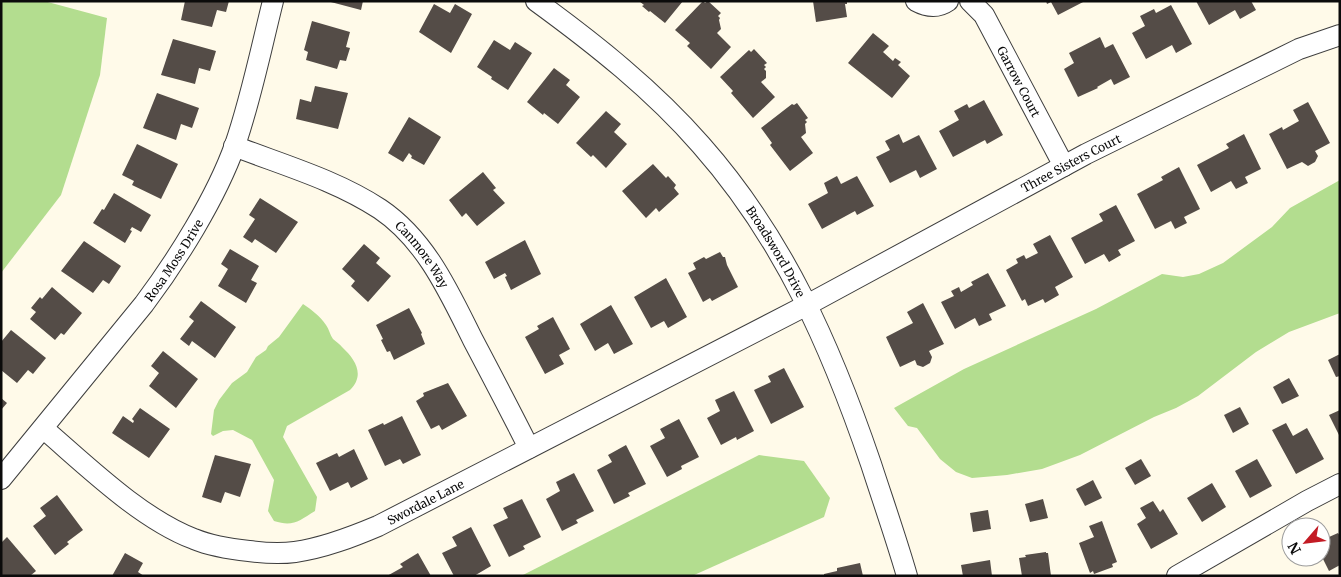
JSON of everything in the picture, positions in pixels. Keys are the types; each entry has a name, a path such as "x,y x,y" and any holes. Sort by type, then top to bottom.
{"street":[{"name":"Rosa Moss Drive","path":"1,479 44,429 158,285 215,190 234,146 273,1"},
{"name":"Broadsword Drive","path":"536,1 579,32 628,73 701,145 740,195 777,248 828,350 853,413 899,546 907,576"},
{"path":"916,1 930,7 938,6 948,1"},
{"name":"Garrow Court","path":"970,1 984,15 1064,166"},
{"name":"Three Sisters Court","path":"807,305 1064,166 1299,49 1340,35"},
{"name":"Canmore Way","path":"234,146 354,193 382,210 406,230 429,258 529,448"},
{"name":"Swordale Lane","path":"44,429 103,480 172,530 213,546 267,553 295,552 348,539 378,526 807,305"},
{"path":"1177,576 1340,484"}],"green space":[{"path":"1,1 44,1 107,18 100,75 61,195 1,273"},
{"path":"1340,180 1340,313 1289,332 1256,352 1198,396 1176,408 1154,417 1080,455 1042,469 972,478 956,472 940,459 917,428 908,426 894,408 964,369 1096,309 1162,274 1183,277 1199,274 1223,263 1272,227 1290,208"},
{"path":"303,304 316,313 324,322 333,339 355,362 358,373 355,384 350,390 287,426 283,437 317,497 315,511 296,522 281,523 274,521 268,511 274,480 252,440 233,430 223,431 213,436 211,434 214,410 219,400 232,383 247,372 256,357 279,337"},
{"path":"759,455 804,461 830,498 824,517 692,576 521,576"}],"building":[{"path":"185,1 229,1 226,12 217,10 212,27 181,20"},
{"path":"327,1 363,1 361,10"},
{"path":"639,1 683,1 665,23 649,12"},
{"path":"703,1 705,3 708,1 721,13 718,16 721,29 717,33 731,47 711,69 687,46 690,43 675,30"},
{"path":"813,1 847,1 847,4 845,4 847,17 816,22"},
{"path":"1046,1 1085,1 1058,15 1051,2 1047,4"},
{"path":"1196,1 1251,1 1256,10 1240,19 1235,10 1209,25"},
{"path":"434,4 450,13 455,4 472,14 451,53 419,32"},
{"path":"1171,5 1192,44 1176,53 1172,45 1146,59 1132,33 1145,26 1140,16 1154,9 1156,13"},
{"path":"312,21 350,32 346,47 350,48 346,61 340,60 337,69 306,60 308,52 304,50"},
{"path":"873,33 889,46 883,52 893,61 895,58 901,62 898,65 910,76 892,98 848,63"},
{"path":"1100,37 1105,48 1113,44 1130,77 1114,85 1111,79 1098,88 1078,97 1064,69 1074,63 1069,53"},
{"path":"173,39 216,51 210,71 199,68 195,84 161,75"},
{"path":"494,40 510,50 515,42 532,53 508,90 477,67"},
{"path":"754,49 767,63 764,65 766,67 764,69 766,71 766,78 761,82 775,97 753,118 720,77 749,50 751,52"},
{"path":"554,68 570,80 566,85 580,97 558,124 527,102"},
{"path":"315,86 348,93 338,129 296,119 300,99 311,102"},
{"path":"157,93 199,108 192,128 181,124 176,140 143,128"},
{"path":"984,100 1003,135 987,144 985,140 953,157 939,131 959,120 954,111 967,104 969,108"},
{"path":"1308,102 1330,143 1315,151 1318,156 1315,162 1308,166 1302,162 1287,169 1269,134 1282,127 1283,130 1299,121 1293,110"},
{"path":"797,103 808,118 805,120 807,122 805,124 806,133 801,137 813,153 790,171 770,145 772,143 761,128 792,104"},
{"path":"606,111 621,124 614,132 627,144 606,168 593,155 591,157 576,143"},
{"path":"409,117 441,137 424,165 411,158 412,156 409,153 403,162 388,153"},
{"path":"899,134 903,143 919,135 937,169 920,178 916,170 890,183 876,157 890,150 885,141"},
{"path":"1244,134 1261,169 1245,177 1248,183 1236,189 1231,181 1211,192 1197,165 1229,148 1226,144"},
{"path":"137,144 178,164 161,199 132,185 134,181 122,175"},
{"path":"653,164 666,178 668,176 676,185 674,188 679,194 659,212 656,208 646,218 622,191"},
{"path":"1179,167 1200,209 1184,217 1187,223 1175,229 1171,221 1155,229 1137,194 1163,180 1161,177"},
{"path":"483,172 496,188 493,190 505,203 477,226 466,213 462,217 449,200"},
{"path":"837,176 841,184 857,176 874,206 857,215 855,211 822,229 808,204 828,193 824,183"},
{"path":"114,193 151,215 141,232 132,227 130,230 132,231 125,243 93,223 102,209 104,210"},
{"path":"260,198 298,222 276,253 255,239 252,243 243,237 255,219 249,215"},
{"path":"1116,205 1135,241 1118,250 1121,255 1109,262 1104,254 1085,264 1071,238 1103,221 1099,214"},
{"path":"1050,235 1073,277 1055,287 1059,295 1045,303 1043,299 1028,306 1025,299 1022,301 1006,270 1018,263 1016,259 1024,255 1026,259 1038,253 1033,244"},
{"path":"525,240 541,274 511,290 505,273 494,279 485,262"},
{"path":"84,241 121,266 109,284 103,280 93,293 61,271"},
{"path":"364,244 380,258 376,263 391,276 368,302 351,286 355,281 342,269"},
{"path":"230,249 259,266 251,280 257,283 246,303 218,286 228,269 221,264"},
{"path":"720,252 725,257 738,287 712,301 710,298 703,302 688,273 696,269 693,263"},
{"path":"988,273 1006,306 989,314 992,320 979,326 975,318 955,329 941,302 954,296 951,291 959,287 961,292 973,285 971,282"},
{"path":"666,278 687,317 668,328 664,321 651,328 634,297"},
{"path":"52,287 82,313 64,335 61,333 55,340 30,319 36,312 31,308"},
{"path":"201,301 236,327 215,358 192,341 189,346 180,339 194,321 189,317"},
{"path":"923,303 944,344 929,351 932,357 930,363 923,367 917,365 915,360 900,367 886,337 913,323 907,312"},
{"path":"611,305 633,344 614,354 608,343 595,351 580,324"},
{"path":"409,308 422,333 425,344 394,360 390,351 387,352 376,325"},
{"path":"553,317 570,349 559,355 564,364 545,374 525,337 539,329 537,326"},
{"path":"11,330 46,358 33,374 28,370 17,383 1,370 1,342"},
{"path":"163,351 198,379 176,408 149,386 159,373 151,366"},
{"path":"1340,354 1340,376 1336,377 1328,360"},
{"path":"784,368 804,407 771,424 754,390 771,382 768,376"},
{"path":"1289,378 1299,396 1282,404 1273,387"},
{"path":"448,383 467,416 442,430 439,425 431,429 416,401 424,396 423,393"},
{"path":"734,391 754,431 737,440 736,437 721,445 707,418 720,411 715,400"},
{"path":"1,398 7,403 1,410"},
{"path":"1240,407 1249,424 1233,433 1224,415"},
{"path":"140,408 170,429 149,458 112,433 123,416 133,423 132,419"},
{"path":"1340,410 1340,437 1329,415"},
{"path":"402,416 421,455 403,464 400,459 385,466 368,430"},
{"path":"679,419 699,457 681,466 682,469 667,477 650,446 665,438 660,429"},
{"path":"1286,423 1293,436 1307,428 1324,459 1296,474 1272,430"},
{"path":"626,445 646,484 628,493 630,496 614,504 597,470 612,462 608,455"},
{"path":"354,449 368,479 351,488 348,482 330,491 316,463 337,453 339,457"},
{"path":"215,455 251,464 240,497 225,492 221,503 202,497"},
{"path":"1141,459 1151,476 1135,485 1125,468"},
{"path":"1257,459 1272,486 1250,498 1235,471"},
{"path":"574,473 594,511 576,520 578,523 562,531 546,499 560,491 556,482"},
{"path":"1093,480 1102,498 1085,506 1076,489"},
{"path":"1212,483 1226,507 1202,522 1187,498"},
{"path":"57,495 83,530 67,542 69,544 55,555 33,526 46,516 40,508"},
{"path":"522,499 541,537 523,546 525,549 509,557 493,525 508,518 503,508"},
{"path":"1043,499 1048,518 1030,522 1025,504"},
{"path":"1153,501 1160,512 1163,509 1178,534 1151,549 1137,524 1146,518 1140,508"},
{"path":"988,510 991,529 973,532 970,513"},
{"path":"1102,521 1117,562 1112,564 1113,567 1094,574 1093,571 1090,573 1079,543 1094,537 1089,526"},
{"path":"471,527 491,566 474,576 454,576 442,553 457,546 452,537"},
{"path":"1338,533 1340,536 1340,565 1329,571 1327,567 1331,567 1331,536"},
{"path":"7,537 36,571 30,576 1,576 1,543"},
{"path":"125,553 143,563 138,572 144,576 112,576"},
{"path":"418,553 431,576 387,576 403,567 400,564"},
{"path":"1048,553 1051,576 1022,576 1019,558 1026,557 1025,555"},
{"path":"990,560 992,576 963,576 961,565"},
{"path":"860,563 863,576 824,576 824,574 837,571 837,568"}]}
